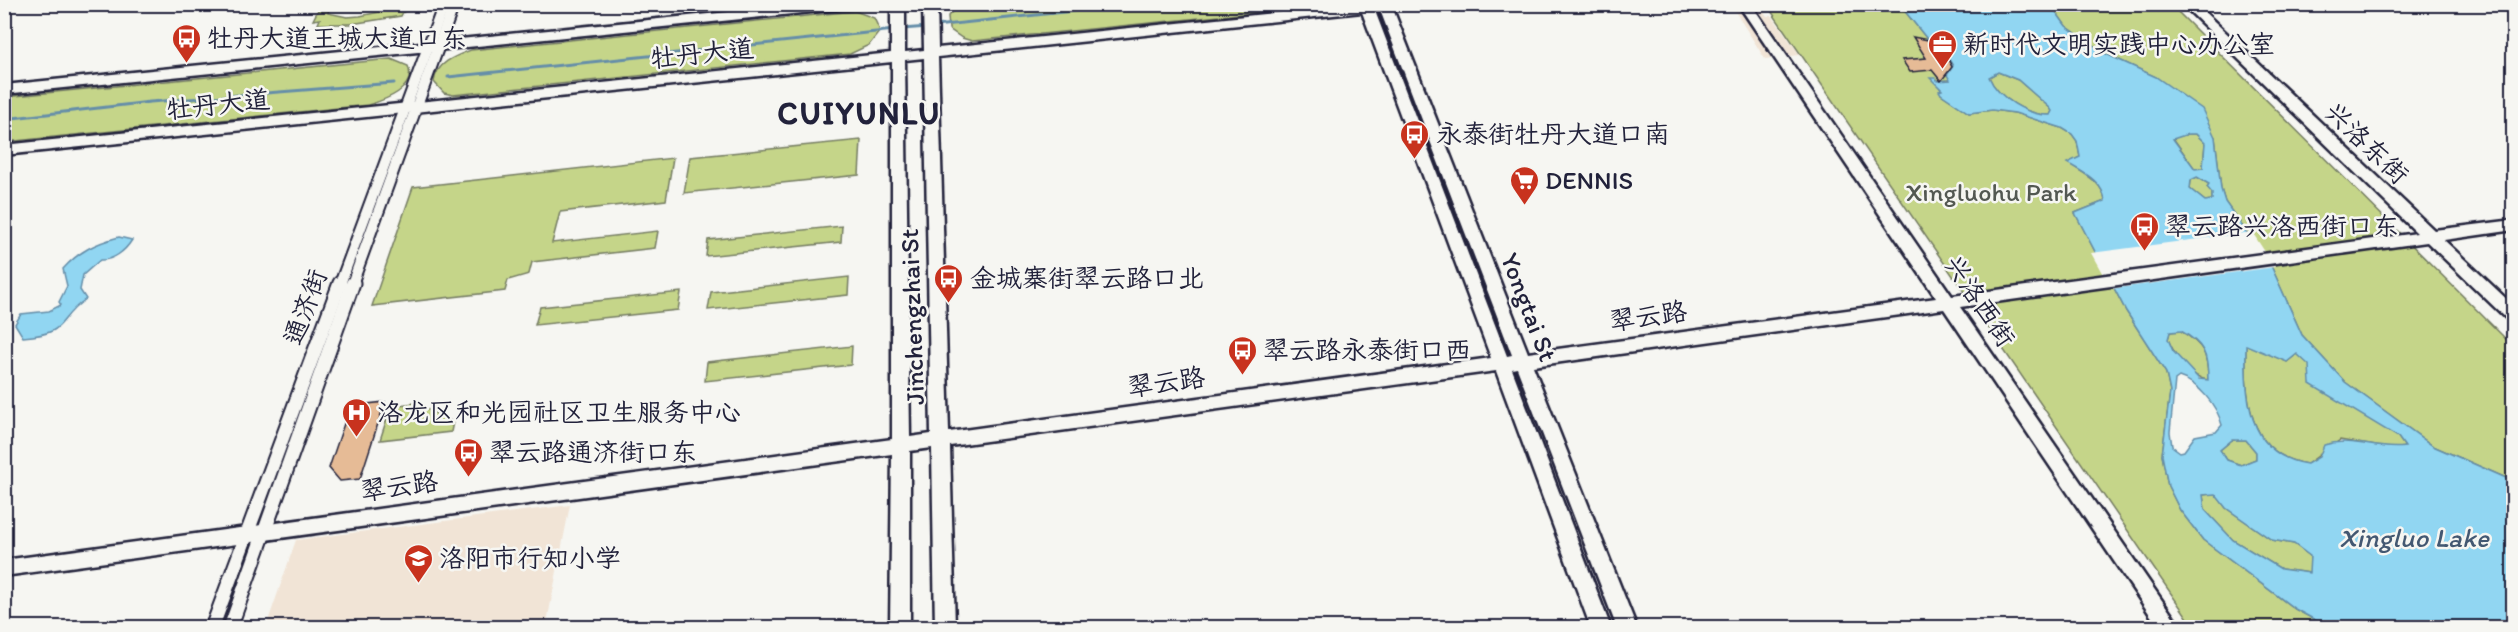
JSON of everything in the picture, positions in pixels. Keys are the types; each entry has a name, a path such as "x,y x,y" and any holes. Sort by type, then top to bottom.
{"main road":[{"name":"牡丹大道","path":"4,90 851,4"},
{"name":"牡丹大道","path":"4,150 410,108 930,48 1404,4"},
{"name":"兴洛西街","path":"1736,4 2171,627"},
{"name":"兴洛西街","path":"1744,4 2159,627"},
{"name":"兴洛东街","path":"2188,4 2431,232 2514,305"},
{"name":"兴洛东街","path":"2196,4 2431,232 2514,316"},
{"name":"Yongtai St","path":"1384,5 1627,627"},
{"name":"Yongtai St","path":"1367,6 1601,627"},
{"name":"Jinchengzhai St","path":"930,7 945,627"},
{"name":"Jinchengzhai St","path":"897,9 901,440 900,627"},
{"name":"翠云路","path":"2431,232 2514,216"},
{"name":"翠云路","path":"4,568 257,528 1942,299 2295,248 2514,225"},
{"name":"翠云路","path":"4,557 257,528"}],"street":[{"name":"通济街","path":"434,47 444,4"},
{"name":"通济街","path":"230,627 257,528 410,108 454,4"},
{"name":"通济街","path":"212,627 257,528 410,108"}],"shaded area":[{"path":"1731,5 1759,5 1767,16 1772,16 1800,55 1765,59"},
{"name":"洛阳市行知小学","path":"570,505 546,627 266,627 296,540"}],"green space":[{"path":"397,4 419,5 403,12 401,16 351,24 318,24 320,19 313,20 318,10 329,9 328,13 347,17 384,11"},
{"path":"960,4 1330,5 972,41 962,38 949,29 948,16"},
{"name":"Xingluohu Park","path":"1767,5 1900,5 1927,39 1942,48 1953,66 1951,80 1936,81 1942,91 1941,94 1969,113 1992,110 2015,113 2062,128 2072,134 2077,141 2080,157 2068,163 2097,183 2105,201 2075,213 2126,311 2166,373 2170,392 2162,455 2168,486 2180,510 2203,540 2295,609 2328,627 2194,627"},
{"path":"2051,5 2171,5 2513,346 2513,481 2433,446 2345,382 2302,335 2272,268 2225,202 2221,189 2215,137 2156,77 2104,53 2066,26"},
{"path":"855,11 874,18 880,31 869,45 850,54 453,95 444,93 434,82 442,65 471,50"},
{"path":"391,59 408,66 410,74 408,81 404,87 390,97 368,105 5,142 5,97"},
{"path":"1998,72 2018,80 2050,108 2052,111 2050,115 2023,109 2006,98 1989,77"},
{"path":"2196,134 2205,143 2203,168 2195,169 2173,138"},
{"path":"861,140 859,175 684,193 690,157"},
{"path":"673,158 666,200 560,212 552,243 658,231 655,248 532,262 529,274 508,280 505,291 372,306 413,187"},
{"path":"2197,177 2209,184 2207,187 2212,192 2212,200 2205,201 2190,189 2191,180"},
{"path":"842,226 841,242 706,256 708,240"},
{"path":"849,277 848,295 708,310 711,292"},
{"path":"681,292 678,310 535,325 540,307"},
{"path":"2181,331 2195,341 2203,351 2206,357 2208,380 2189,370 2171,345 2168,339 2170,332"},
{"path":"2246,344 2287,362 2297,354 2398,437 2405,447 2394,449 2340,440 2307,464 2287,458 2272,448 2261,435 2253,419 2247,382"},
{"path":"852,346 851,365 705,381 707,362"},
{"path":"415,403 453,422 451,432 380,440 391,406"},
{"path":"2232,440 2246,440 2256,452 2256,459 2241,465 2227,460 2220,450"},
{"path":"2215,493 2226,508 2272,540 2294,544 2310,556 2310,573 2281,569 2233,540 2205,510 2203,495"}],"water":[{"name":"Xingluo Lake","path":"1900,5 2051,5 2066,26 2104,53 2156,77 2202,109 2215,137 2221,189 2225,202 2272,268 2302,335 2345,382 2433,446 2513,481 2513,627 2328,627 2295,609 2203,540 2180,510 2168,486 2162,455 2170,392 2166,373 2126,311 2075,213 2105,201 2097,183 2067,163 2080,157 2077,141 2072,134 2062,128 2015,113 1992,110 1969,113 1941,94 1939,91 1942,90 1930,78 1938,81 1950,80 1947,75 1953,66 1942,48 1927,39","holes":["1998,72 2018,80 2052,111 2050,115 2023,109 2006,98 1989,77","2196,134 2205,143 2203,168 2195,169 2173,139","2197,177 2209,184 2207,187 2212,193 2212,200 2205,201 2190,189 2191,180","2181,331 2200,345 2206,356 2208,380 2199,379 2173,351 2168,339 2170,332","2246,345 2287,362 2297,354 2309,365 2310,384 2398,437 2405,447 2394,448 2345,442 2324,445 2319,457 2307,464 2287,458 2272,448 2261,435 2253,419 2247,383","2179,377 2193,384 2206,396 2216,410 2222,425 2216,432 2195,436 2184,451 2180,452 2172,446 2170,432 2175,380","2232,440 2246,440 2256,452 2256,459 2241,465 2227,460 2220,450","2215,494 2226,508 2272,540 2294,544 2310,556 2309,573 2281,569 2233,540 2205,510 2203,495"]},
{"path":"119,237 132,240 118,254 110,259 100,260 83,275 80,290 86,299 56,329 23,337 15,324 21,314 49,311 61,305 59,302 67,286 63,269 75,257 88,249"}],"pier":[{"path":"2252,232 2275,267 2111,289 2091,253"}],"building":[{"path":"1913,37 1933,41 1943,50 1952,67 1941,81 1932,70 1910,72 1902,60 1926,58"},
{"name":"洛龙区和光园社区卫生服务中心","path":"385,402 360,479 340,481 329,468 350,406"}],"waterway":[{"path":"935,26 1136,4"},
{"path":"902,29 928,27"},
{"path":"448,77 895,30"},
{"path":"4,119 150,102 394,83"}],"place":[{"name":"牡丹大道王城大道口东","path":"186,64"},
{"name":"新时代文明实践中心办公室","path":"1942,70"},
{"name":"永泰街牡丹大道口南","path":"1415,160"},
{"name":"DENNIS","path":"1524,206"},
{"name":"翠云路兴洛西街口东","path":"2144,252"},
{"name":"金城寨街翠云路口北","path":"949,304"},
{"name":"翠云路永泰街口西","path":"1242,376"},
{"name":"洛龙区和光园社区卫生服务中心","path":"356,438"},
{"name":"翠云路通济街口东","path":"468,478"},
{"name":"洛阳市行知小学","path":"418,584"}],"district":[{"name":"CUIYUNLU","path":"859,113"}]}
